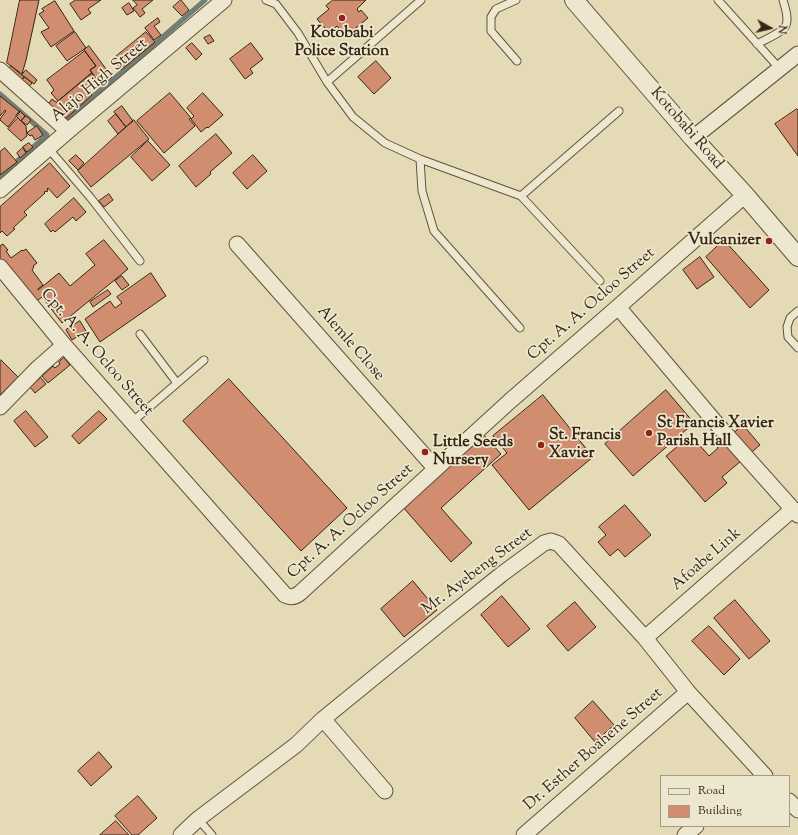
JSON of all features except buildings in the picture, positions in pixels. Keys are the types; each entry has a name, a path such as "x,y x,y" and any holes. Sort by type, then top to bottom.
{"street":[{"name":"Alajo High Street","path":"0,190 224,0"},
{"name":"Kotobabi Road","path":"574,0 798,257"},
{"path":"693,138 798,54"},
{"path":"0,70 68,131"},
{"name":"Cpt. A. A. Ocloo Street","path":"0,267 64,345 285,595 295,597 510,401 745,195"},
{"name":"Alemle Close","path":"237,244 436,469"},
{"path":"618,307 716,423 795,512"},
{"path":"0,407 38,368 64,345"},
{"name":"Afoabe Link","path":"646,638 795,512"},
{"name":"Mr. Ayebeng Street","path":"181,835 198,819 296,745 323,719 447,618 544,542 551,541 559,544 646,638 688,692 760,774"},
{"name":"Dr. Esther Boahene Street","path":"524,835 688,692"},
{"path":"323,719 385,791"},
{"path":"790,802 798,810"},
{"path":"685,835 695,827"}],"lane":[{"path":"266,0 279,2 327,82 352,117 385,143 420,159 521,196 600,281"},
{"path":"327,82 421,0"},
{"path":"516,0 496,9 491,17 491,31 517,61"},
{"path":"718,0 780,69"},
{"path":"757,44 782,30 786,26 787,19 783,0"},
{"path":"521,196 619,111"},
{"path":"48,148 90,197 140,261"},
{"path":"420,159 422,191 434,231 520,328"},
{"path":"798,311 790,318 787,327 788,337 798,348"},
{"path":"140,334 177,383"},
{"path":"132,422 204,360"},
{"path":"198,819 212,835"}],"waterway":[{"path":"61,119 64,121 205,0"},
{"path":"0,94 47,135 0,176"}],"place":[{"name":"Kotobabi Police Station","path":"342,18"},
{"name":"Vulcanizer","path":"769,241"},
{"name":"St Francis Xavier Parish Hall","path":"649,433"},
{"name":"St. Francis Xavier","path":"541,445"},
{"name":"Little Seeds Nursery","path":"425,452"}]}
